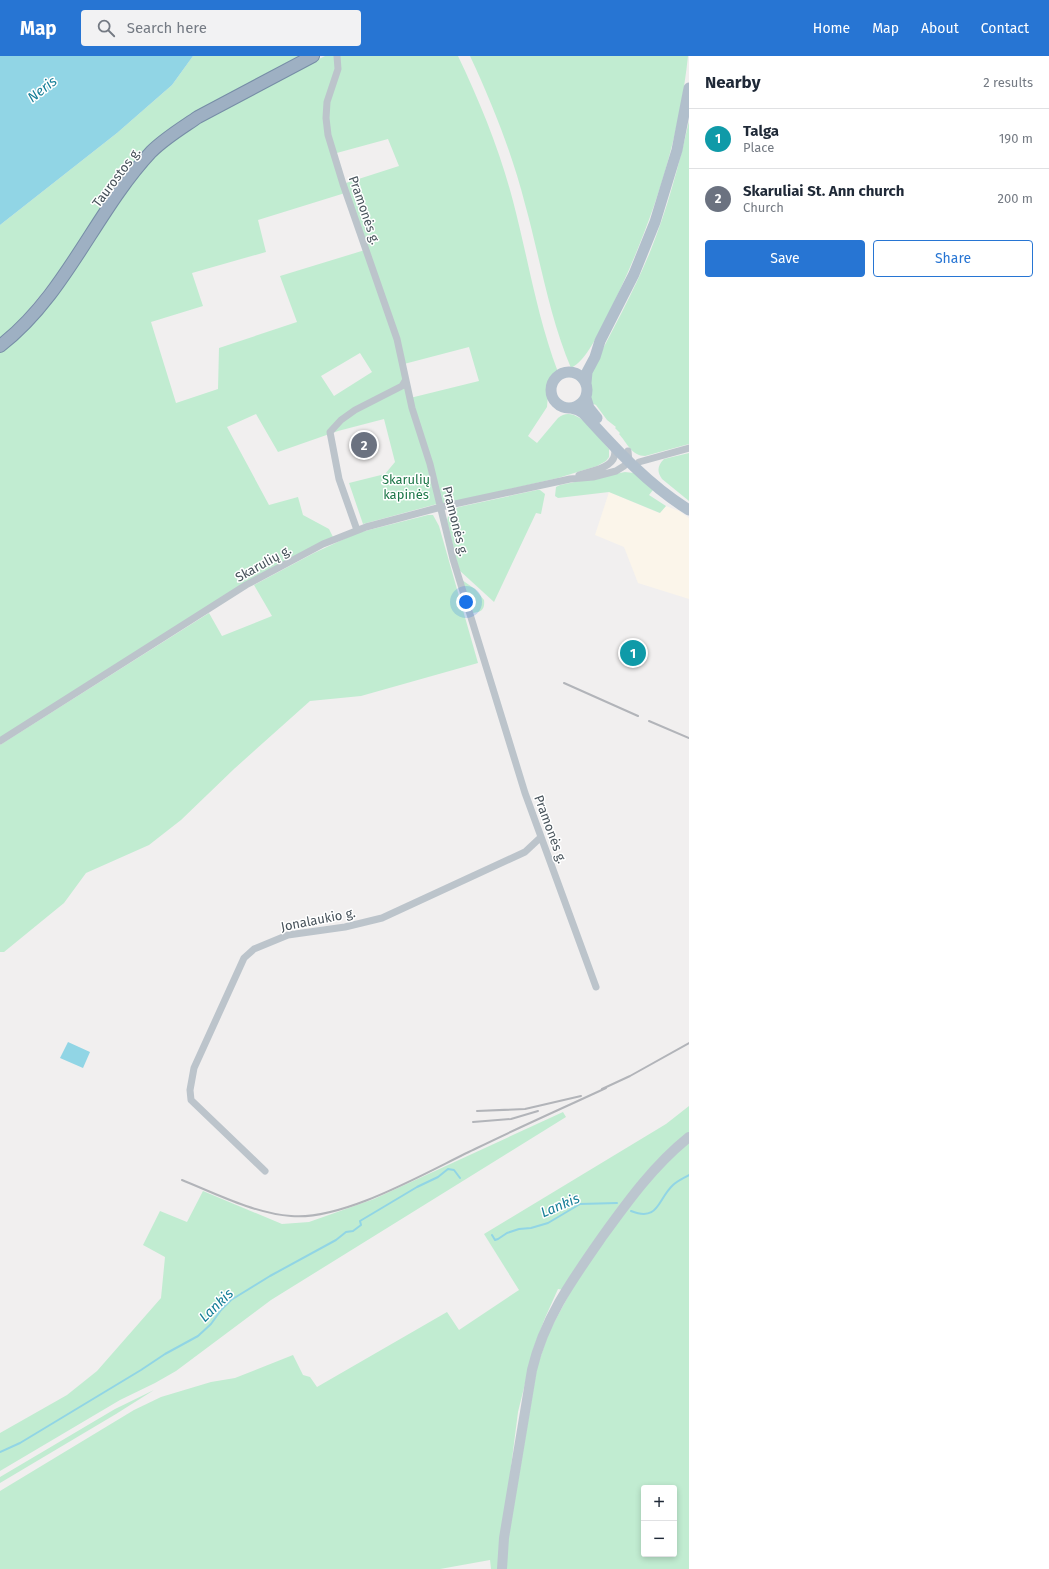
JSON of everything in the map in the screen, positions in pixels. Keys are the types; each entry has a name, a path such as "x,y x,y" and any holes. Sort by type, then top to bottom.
{"highway":[{"name":"Taurostos g.","path":"0,346 18,331 47,298 125,183 152,151 198,117 313,56"}],"main road":[{"path":"689,88 677,150 657,216 634,274 600,341 595,357 587,372 586,383 586,398 589,408 632,458 667,494 689,510"},
{"path":"600,341 580,368 560,375 556,378 553,382 551,392 552,397 558,405 578,410 583,413 614,447 632,458 689,505"},
{"path":"570,372 579,376 586,383"},
{"path":"571,408 580,405 586,398"},
{"path":"502,1569 504,1538 532,1370 536,1352 543,1334 562,1296 632,1194 663,1160 689,1137"}],"street":[{"name":"Pramonės g.","path":"337,56 338,69 327,102 326,118 328,135 346,192 397,339 405,369 405,381 441,507 450,546 471,620 525,793 596,987"},
{"path":"357,530 339,479 330,432 340,420 355,410 402,386 405,381"},
{"name":"Skarulių g.","path":"570,479 608,465 615,458 616,452 614,447"},
{"name":"Skarulių g.","path":"0,741 246,584 323,544 366,527 441,507 570,479 616,471 632,458 689,448"},
{"name":"Jonalaukio g.","path":"265,1171 191,1100 190,1090 194,1068 244,958 254,949 288,934 345,927 382,918 525,852 541,837"}],"shaded area":[{"path":"609,492 659,513 666,506 679,511 689,518 689,599 638,583 624,547 595,535"}],"green space":[{"path":"193,56 299,56 192,115 169,130 147,149 121,179 41,295 0,339 0,225 117,133 172,85"},
{"name":"Skarulių kapinės","path":"325,56 458,56 482,109 508,182 544,330 558,372 549,382 547,407 528,436 537,443 558,418 565,414 572,414 586,423 593,430 609,449 609,457 606,461 597,466 558,478 449,503 437,504 363,524 349,483 385,474 395,462 384,419 338,431 278,452 256,414 227,427 269,505 298,497 303,515 329,529 333,537 302,552 0,741 0,353 18,338 49,305 136,178 163,150 184,133 230,104","holes":["388,139 399,166 343,184 333,154","345,193 365,250 280,276 297,322 219,348 218,389 176,403 151,322 203,306 192,273 266,252 258,220","469,347 479,381 410,398 404,364","360,353 372,372 334,396 321,376"]},
{"path":"470,56 688,56 677,125 669,158 648,223 621,287 592,346 582,359 571,368 563,348 551,307 520,185 508,147 494,110"},
{"path":"689,121 689,444 645,456 637,454 633,451 619,434 620,433 615,428 616,427 607,420 596,405 591,403 590,381 592,370 637,282 650,252 672,187"},
{"path":"689,453 689,501 662,479 658,469 664,459"},
{"path":"625,472 634,473 653,490 649,495 666,506 660,513 609,492 558,498 555,496 556,487 560,485"},
{"path":"540,490 545,494 541,514 536,513 494,602 459,570 447,521 449,511 459,507"},
{"path":"433,515 439,526 478,663 361,696 310,701 234,769 181,820 149,845 86,873 64,903 4,952 0,952 0,745 209,613 222,636 272,616 254,585 314,553 357,533"},
{"path":"462,580 475,589 484,600 484,606 481,611 473,613"},
{"path":"689,1106 689,1569 506,1569 508,1540 537,1367 549,1332 571,1291 558,1289 534,1347 518,1412 498,1569 491,1569 490,1560 440,1569 0,1569 0,1491 134,1410 161,1397 211,1382 235,1378 293,1355 303,1375 310,1377 317,1387 447,1312 459,1330 519,1290 484,1234 666,1124"},
{"path":"563,1112 566,1117 271,1300 176,1371 120,1400 0,1471 0,1433 67,1395 97,1371 161,1298 165,1257 143,1245 160,1211 187,1222 203,1191 282,1224 309,1222 374,1199"},
{"path":"154,1390 0,1483 0,1477 115,1409"}],"water":[{"name":"Neris","path":"0,56 193,56 172,85 117,133 0,225"},
{"path":"68,1042 90,1052 83,1068 60,1058"}],"waterway":[{"name":"Lankis","path":"0,1452 20,1443 165,1354 198,1336 211,1324 221,1310 231,1300 270,1276 336,1240 346,1232 353,1231 361,1225 360,1221 417,1187 438,1177 448,1169 454,1170 460,1178"},
{"name":"Lankis","path":"631,1211 640,1214 652,1212 673,1185 689,1175"},
{"name":"Lankis","path":"492,1235 495,1240 507,1233 519,1229 531,1228 548,1223 580,1204 617,1203"}],"railway":[{"path":"564,683 638,716"},
{"path":"649,721 689,738"},
{"path":"602,1089 630,1076 689,1043"},
{"path":"182,1180 235,1202 278,1214 291,1216 312,1215 336,1211 360,1203 411,1181 493,1140 606,1088"},
{"path":"477,1111 525,1109 581,1096"},
{"path":"473,1122 511,1119 538,1111"}],"place":[{"name":"Skaruliai St. Ann church","path":"364,445"},
{"name":"Talga","path":"633,653"}]}
